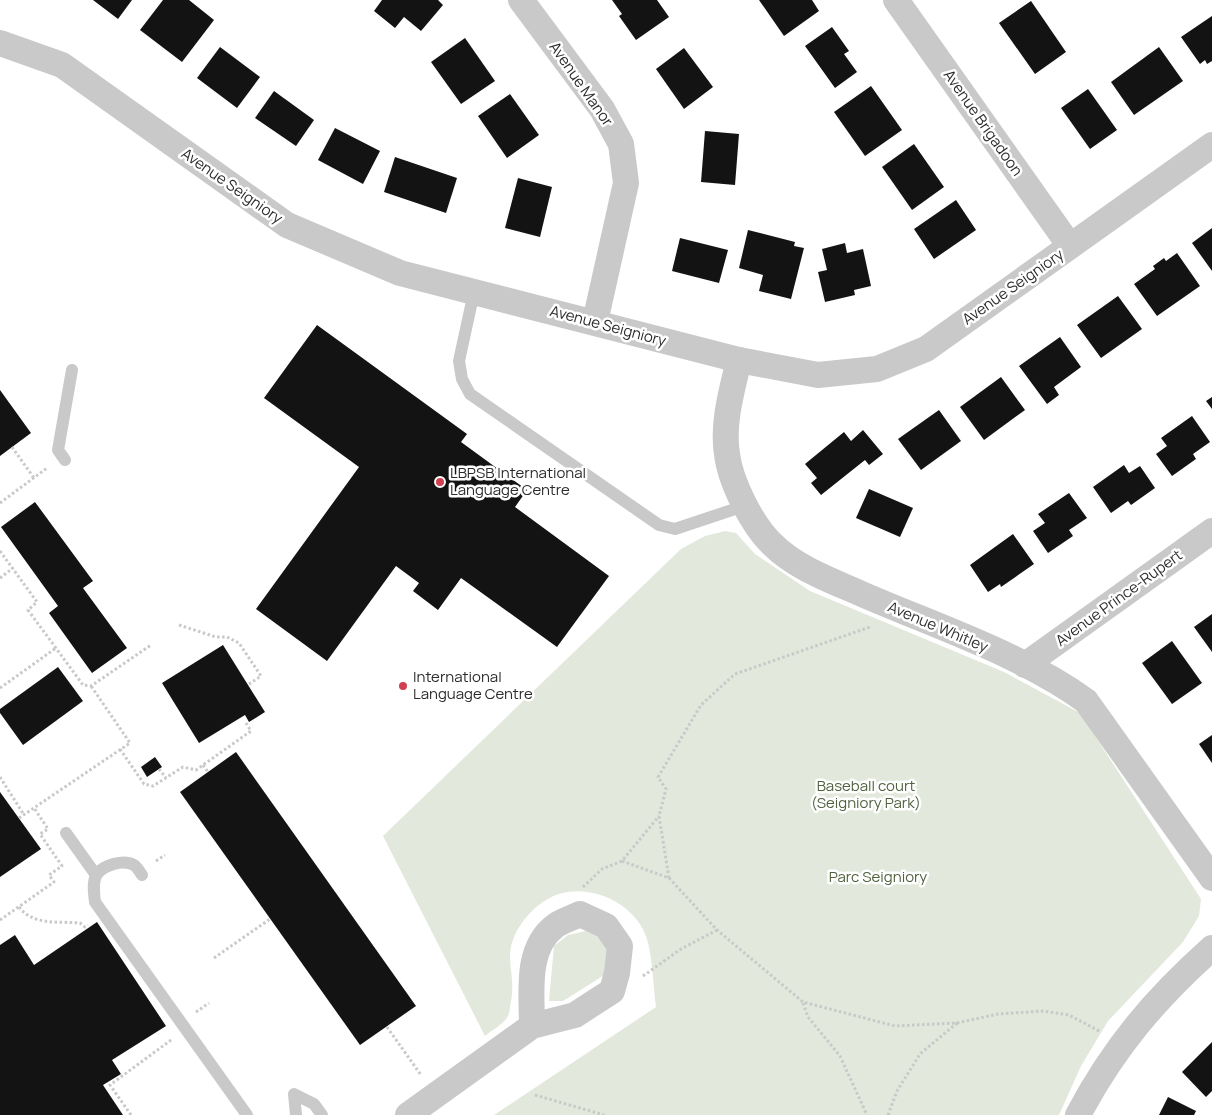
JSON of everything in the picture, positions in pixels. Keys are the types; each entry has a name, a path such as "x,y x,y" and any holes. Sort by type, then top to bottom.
{"street":[{"name":"Avenue Manor","path":"521,0 602,110 621,144 626,183 595,322"},
{"name":"Avenue Brigadoon","path":"896,0 1070,246"},
{"name":"Avenue Seigniory","path":"0,43 62,65 287,225 400,273 738,360 818,375 877,368 926,349 1212,145"},
{"name":"Avenue Whitley","path":"738,360 726,429 727,455 744,506 772,544 807,569 1025,665 1062,684 1086,701 1212,878"},
{"name":"Avenue Prince-Rupert","path":"1025,665 1212,531"},
{"path":"1078,1115 1094,1084 1124,1039 1171,985 1212,948"},
{"path":"408,1115 532,1026"}],"lane":[{"path":"474,292 459,361 462,379 470,394 659,525 675,529 744,506"},
{"path":"65,460 58,450 72,370"},
{"path":"66,833 96,875"},
{"path":"142,875 134,866 121,862 106,866 96,875 93,890 95,902 248,1115"},
{"path":"296,1115 294,1094 314,1104 322,1115"}],"path":[{"path":"12,447 34,478"},
{"path":"0,503 50,466"},
{"path":"0,551 37,602 28,610 83,685 91,686 151,645"},
{"path":"0,578 13,568"},
{"path":"179,624 216,637 228,637 239,643 261,676 249,684"},
{"path":"669,878 659,816 666,789 658,776 701,705 735,674 872,626"},
{"path":"0,688 56,648"},
{"path":"19,818 130,743 91,686"},
{"path":"120,749 144,784 153,786 183,767 196,770 252,731 246,723"},
{"path":"203,765 208,772"},
{"path":"159,769 166,778"},
{"path":"0,777 24,815"},
{"path":"34,808 48,829"},
{"path":"580,889 602,869 622,861 659,816"},
{"path":"622,861 669,878 717,930 803,1002 895,1026 957,1023 998,1014 1043,1011 1070,1015 1103,1033"},
{"path":"0,920 54,882 49,875 57,870"},
{"path":"19,907 24,914 35,919 80,923"},
{"path":"214,958 270,918"},
{"path":"639,980 681,949 717,930"},
{"path":"803,1002 808,1017 840,1056 867,1115"},
{"path":"197,1011 209,1003"},
{"path":"888,1115 897,1091 920,1054 957,1023"},
{"path":"387,1027 424,1080"},
{"path":"131,1115 110,1085 174,1038"},
{"path":"535,1095 604,1115"}],"green space":[{"name":"Parc Seigniory","path":"725,531 736,533 755,554 810,591 1004,672 1080,713 1201,899 1199,916 1183,942 1108,1021 1081,1066 1059,1115 494,1115 656,1007 652,964 647,939 641,925 631,913 605,897 590,892 575,891 560,894 546,900 532,911 516,933 510,950 512,996 509,1014 504,1021 485,1036 383,836 681,549 705,536"},
{"path":"590,930 609,947 606,974 563,1001 549,1001 554,946 568,935"}],"building":[{"path":"93,0 132,0 118,19"},
{"path":"163,0 189,0 214,20 182,62 140,30"},
{"path":"382,0 438,0 443,5 421,31 404,17 395,28 374,11"},
{"path":"612,0 657,0 669,17 636,40 619,16 622,14"},
{"path":"759,0 812,0 819,11 784,36"},
{"path":"1031,1 1066,52 1035,74 999,23"},
{"path":"1212,16 1212,61 1207,64 1205,60 1200,64 1181,37"},
{"path":"832,27 849,51 844,54 857,72 835,88 805,46"},
{"path":"465,38 495,81 461,104 431,62"},
{"path":"220,47 260,77 237,108 197,78"},
{"path":"1159,47 1183,81 1134,115 1111,82"},
{"path":"684,48 713,87 684,109 656,69"},
{"path":"871,86 902,130 865,156 834,112"},
{"path":"1088,89 1117,130 1090,149 1061,108"},
{"path":"274,91 314,120 296,146 255,118"},
{"path":"510,94 539,135 507,158 478,116"},
{"path":"335,128 380,151 363,184 318,160"},
{"path":"705,131 739,134 735,185 701,182"},
{"path":"914,144 944,187 912,210 882,167"},
{"path":"395,157 457,178 446,213 384,192"},
{"path":"518,178 552,187 540,237 505,228"},
{"path":"956,200 976,230 934,259 914,229"},
{"path":"1212,228 1212,271 1192,243"},
{"path":"748,230 795,242 794,246 804,248 791,299 759,291 763,275 739,268"},
{"path":"680,238 728,250 719,283 672,271"},
{"path":"845,243 847,253 863,249 871,286 854,290 855,295 825,302 818,272 827,270 822,249"},
{"path":"1177,253 1200,286 1157,316 1134,284 1155,269 1153,266 1164,258 1166,261"},
{"path":"1118,296 1142,329 1101,358 1077,325"},
{"path":"317,325 467,434 461,442 527,490 515,507 609,576 557,647 461,578 438,610 413,591 419,583 396,566 327,661 256,609 359,467 264,398"},
{"path":"1060,337 1081,367 1054,387 1059,395 1047,404 1019,366"},
{"path":"1001,377 1025,410 984,440 960,407"},
{"path":"0,390 31,433 0,456"},
{"path":"1212,397 1212,409 1206,401"},
{"path":"939,410 961,441 921,470 898,439"},
{"path":"1192,416 1210,442 1193,454 1196,459 1172,476 1156,454 1167,446 1161,438"},
{"path":"863,430 883,454 869,465 865,460 821,495 811,483 817,478 805,464 844,432 851,441"},
{"path":"1124,465 1129,473 1140,466 1155,488 1131,505 1128,501 1111,513 1093,487"},
{"path":"869,489 913,508 900,537 856,518"},
{"path":"1069,493 1087,518 1069,530 1073,536 1048,553 1033,531 1045,523 1038,514"},
{"path":"35,502 93,581 83,588 127,648 92,673 49,613 58,606 1,527"},
{"path":"1013,534 1034,564 1001,587 1000,584 988,592 970,565"},
{"path":"1212,614 1212,652 1194,627"},
{"path":"1172,641 1202,683 1172,704 1142,663"},
{"path":"223,645 265,712 249,722 245,715 199,743 162,683"},
{"path":"58,667 83,701 23,745 0,713 0,709"},
{"path":"1212,735 1212,763 1199,744"},
{"path":"236,752 416,1006 360,1045 180,792"},
{"path":"155,757 162,767 147,777 141,767"},
{"path":"0,792 41,849 0,877"},
{"path":"97,922 166,1026 112,1060 121,1074 103,1085 123,1115 0,1115 0,945 15,935 34,965"},
{"path":"1212,1042 1212,1091 1206,1097 1182,1072"},
{"path":"1168,1097 1196,1111 1194,1115 1159,1115"}],"place":[{"name":"LBPSB International Language Centre","path":"440,482"},
{"name":"International Language Centre","path":"403,686"}],"park label":[{"name":"Baseball court (Seigniory Park)","path":"866,794"}]}
